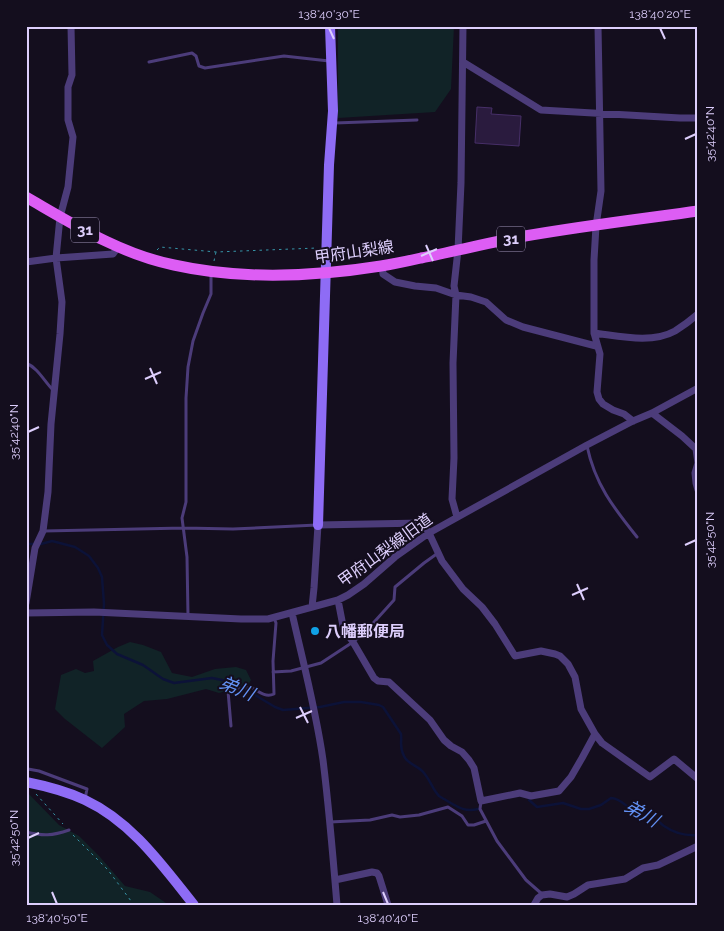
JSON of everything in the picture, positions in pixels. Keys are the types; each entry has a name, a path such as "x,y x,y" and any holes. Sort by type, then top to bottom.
{"main road":[{"name":"甲府山梨線","path":"26,197 74,226 146,258 211,272 267,276 325,273 382,266 525,236 698,211"}],"street":[{"path":"26,603 35,548 42,533 48,492 62,302 56,258 60,217 68,187 72,137 68,120 68,87 72,75 71,26"},
{"path":"312,607 318,525 325,273 333,111 330,26"},
{"path":"457,517 452,498 454,458 453,363 456,295 454,286 458,250 463,26"},
{"path":"598,26 601,191 594,260 594,333 596,346 600,354 597,392 603,404 633,420"},
{"path":"463,62 541,110 698,118"},
{"path":"26,262 113,254 118,247"},
{"path":"382,266 383,274 395,282 436,288 456,295 472,297 486,302 506,320 523,327 596,346"},
{"path":"594,333 651,339 662,337 676,331 698,314"},
{"name":"甲府山梨線旧道","path":"26,613 94,612 268,619 338,600 348,596 395,557 429,533 633,420 652,413 698,388"},
{"path":"652,413 697,449 696,483 698,490"},
{"path":"318,525 422,523 429,533 442,561 463,589 482,607 515,656 541,651 555,654 563,659 575,677 581,709 602,743 650,777 674,759 698,779"},
{"path":"338,600 343,626 374,678 378,681 389,682 430,720 444,740 462,752 469,760 474,768 480,801 520,793 531,796 559,791 571,777 595,734"},
{"path":"292,613 323,759 337,905"},
{"path":"26,782 57,789 85,800 111,816 143,843 194,905"},
{"path":"534,905 542,895 550,894 567,897 588,886 625,879 643,868 658,865 698,846"},
{"path":"335,880 372,872 377,873 388,905"}],"lane":[{"path":"149,62 192,53 196,56 199,66 205,68 284,56 332,61"},
{"path":"332,124 416,120"},
{"path":"188,616 187,557 182,518 186,502 186,398 188,367 193,341 211,294 211,272"},
{"path":"26,363 36,368 45,382 54,391"},
{"path":"587,445 591,463 606,497 637,536"},
{"path":"42,533 184,528 233,529 318,525"},
{"path":"273,672 291,671 321,664 353,642 366,631 394,600 395,588 424,562 438,553"},
{"path":"231,726 228,691 250,687 267,696 274,694 273,661 276,623 274,617"},
{"path":"26,767 87,789 85,800"},
{"path":"480,801 480,809 497,841 526,880 542,895"},
{"path":"330,822 370,820 392,814 400,817 419,816 448,807 462,816 468,825 486,821"},
{"path":"26,832 56,835 68,830"}],"path":[{"path":"146,258 160,247 216,252 312,247 327,248"},
{"path":"33,792 108,870 134,905"}],"shaded area":[{"path":"338,26 454,26 451,89 435,112 338,118"},
{"path":"130,642 161,652 172,673 192,677 215,669 236,667 246,670 251,680 248,685 219,693 206,689 167,699 144,701 124,714 125,727 102,748 55,709 61,675 76,669 85,673 94,671 93,661"},
{"path":"26,791 59,825 79,836 125,886 150,892 166,903 166,905 26,905"}],"building":[{"path":"477,107 492,108 491,114 521,116 519,146 475,143"}],"waterway":[{"name":"弟川","path":"26,544 41,544 52,541 75,547 89,556 102,577 104,604 102,635 107,645 117,654 143,665 163,679 174,683 212,678 234,683 283,710 320,707 344,702 379,705 383,707 401,734 401,745 406,759 424,773 439,796 463,809 478,809"},
{"name":"弟川","path":"529,800 537,807 563,803 581,809 589,809 614,798 631,809 653,816 662,825 680,834 698,835"}],"place":[{"name":"八幡郵便局","path":"315,631"}]}
